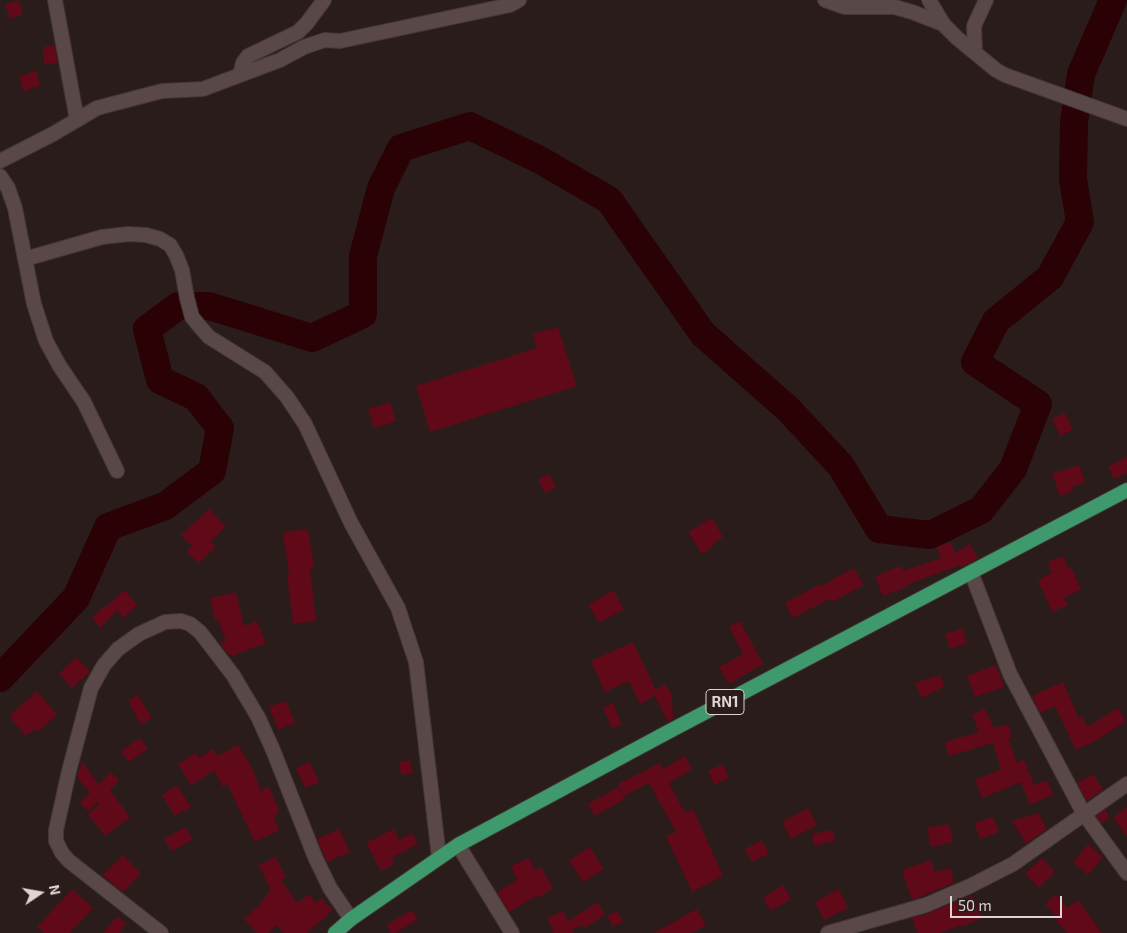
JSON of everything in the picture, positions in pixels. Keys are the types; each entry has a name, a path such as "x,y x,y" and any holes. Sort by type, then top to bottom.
{"highway":[{"name":"RN1","path":"335,933 351,919 458,845 1127,490"}],"street":[{"path":"56,0 77,120"},
{"path":"240,75 243,63 248,56 298,32 324,0"},
{"path":"0,161 97,108 162,90 203,89 280,60 304,47 326,40 340,41 510,5 519,0"},
{"path":"825,0 844,7 895,8 912,12 944,25"},
{"path":"928,0 944,25 975,54 1005,75 1127,119"},
{"path":"975,54 974,26 986,0"},
{"path":"0,176 8,188 16,208 34,304 46,341 59,365 84,402 117,471"},
{"path":"25,259 102,237 128,234 146,235 160,239 170,245 176,255 182,270 186,298 192,316 209,337 265,372 287,397 305,424 351,523 398,608 416,662 439,857"},
{"path":"971,572 1010,674 1084,814 1127,873"},
{"path":"160,933 69,861 62,853 56,841 56,830 91,688 104,665 118,649 139,634 165,622 181,621 190,624 200,632 233,675 258,717 273,750 315,857 330,888 351,919"},
{"path":"828,933 926,905 970,886 1013,864 1127,784"},
{"path":"458,845 512,933"}],"building":[{"path":"18,0 23,14 10,19 5,5"},
{"path":"54,45 58,63 44,64 43,47"},
{"path":"36,71 40,86 23,91 19,76"},
{"path":"558,327 577,386 430,432 416,386 537,348 533,334"},
{"path":"390,402 396,421 374,428 368,409"},
{"path":"1065,413 1073,430 1060,436 1052,419"},
{"path":"1127,457 1127,473 1114,479 1108,467"},
{"path":"1079,465 1085,482 1072,487 1073,491 1060,496 1052,474"},
{"path":"549,474 556,487 545,493 538,479"},
{"path":"209,509 226,527 211,541 216,547 198,563 186,551 192,546 181,535"},
{"path":"712,518 723,537 702,554 688,532"},
{"path":"308,529 314,567 310,567 316,621 293,624 283,532"},
{"path":"951,542 955,553 970,544 978,559 962,567 961,565 908,584 909,586 883,596 875,576 901,566 903,571 941,558 937,547"},
{"path":"1063,556 1068,568 1071,567 1081,589 1064,598 1068,605 1052,612 1038,580 1052,573 1048,562"},
{"path":"854,568 864,585 832,602 830,599 793,618 785,603"},
{"path":"125,590 137,605 123,618 117,610 101,628 92,619 102,608"},
{"path":"613,590 624,609 599,623 588,605"},
{"path":"236,592 244,626 257,621 266,643 232,656 231,654 229,655 220,643 226,641 218,620 215,621 210,598"},
{"path":"740,621 763,664 729,684 719,667 743,654 729,627"},
{"path":"962,628 967,643 950,649 945,634"},
{"path":"633,642 656,690 665,684 672,695 673,719 668,722 655,696 640,704 629,681 605,692 591,661"},
{"path":"76,657 90,672 72,688 59,674"},
{"path":"996,665 1004,687 975,697 967,676"},
{"path":"940,675 945,686 922,698 915,683"},
{"path":"1063,682 1079,718 1082,716 1087,727 1118,708 1126,721 1097,740 1076,750 1055,706 1040,713 1032,696"},
{"path":"37,691 57,715 37,732 35,729 26,736 10,718 13,716 11,714"},
{"path":"138,695 152,718 141,725 128,701"},
{"path":"286,701 295,723 278,730 269,707"},
{"path":"613,703 622,724 612,728 603,708"},
{"path":"985,709 994,728 1008,724 1012,737 1008,738 1017,763 1024,760 1034,785 1047,780 1053,795 1030,805 1021,782 982,798 975,780 1001,769 993,743 949,756 945,742 979,732 972,715"},
{"path":"140,738 148,749 129,762 121,751"},
{"path":"238,745 252,768 261,791 269,787 279,810 274,819 279,830 255,842 227,784 223,787 214,771 191,785 178,764 196,753 199,758 213,749 217,756"},
{"path":"685,756 692,769 669,783 685,813 693,809 723,876 692,892 666,836 676,832 649,783 624,796 618,784 660,763 663,769"},
{"path":"410,760 413,773 401,775 399,762"},
{"path":"82,761 99,784 111,772 119,780 110,790 130,817 105,836 88,814 99,805 97,802 88,811 80,803 90,793 77,777"},
{"path":"310,762 319,782 305,788 296,768"},
{"path":"723,764 729,778 714,785 708,771"},
{"path":"1093,774 1103,790 1087,801 1077,783"},
{"path":"177,785 191,807 175,816 162,795"},
{"path":"618,787 625,799 595,816 588,804"},
{"path":"1127,807 1127,836 1113,818"},
{"path":"808,808 817,825 791,839 782,822"},
{"path":"1105,810 1110,817 1101,823 1096,816"},
{"path":"1038,813 1047,829 1026,844 1012,821"},
{"path":"993,817 999,832 980,839 974,823"},
{"path":"949,824 953,842 931,847 927,828"},
{"path":"185,827 193,839 172,851 164,839"},
{"path":"339,829 350,852 327,862 317,839"},
{"path":"394,829 399,840 412,833 418,844 391,858 394,864 381,871 366,843"},
{"path":"833,830 835,841 814,846 812,834"},
{"path":"762,840 769,854 752,862 745,849"},
{"path":"1088,844 1103,857 1088,875 1073,862"},
{"path":"590,847 604,869 583,882 569,860"},
{"path":"123,855 141,874 123,892 102,875"},
{"path":"276,857 286,877 281,880 297,903 309,894 316,903 322,898 333,910 307,933 284,933 277,925 268,933 257,933 244,919 271,891 259,865"},
{"path":"529,858 534,870 541,867 553,888 538,898 537,896 509,912 497,892 517,880 511,866"},
{"path":"1042,858 1055,872 1039,888 1025,873"},
{"path":"931,860 935,872 951,868 954,883 912,900 902,870"},
{"path":"783,885 791,899 771,911 763,898"},
{"path":"72,889 93,908 70,933 44,933 37,927"},
{"path":"839,889 848,908 824,920 815,902"},
{"path":"1056,894 1068,908 1078,900 1102,933 1067,933 1045,904"},
{"path":"972,895 982,918 940,933 917,933 912,918"},
{"path":"598,902 605,915 584,928 582,925 572,930 573,933 554,933 547,918 563,911 568,921"},
{"path":"697,909 706,925 692,933 654,933"},
{"path":"412,910 418,919 396,933 391,933 386,925"},
{"path":"617,911 623,921 613,927 607,916"},
{"path":"117,916 126,924 119,933 103,933"}],"waterway":[{"path":"0,678 76,598 108,527 165,506 212,471 220,428 196,397 160,380 147,329 178,306 209,306 312,338 363,314 363,256 381,188 401,148 470,126 540,160 609,200 703,334 788,409 841,466 879,529 930,535 981,510 1013,469 1038,404 975,362 996,321 1050,277 1080,222 1073,179 1074,122 1081,74 1113,0"}]}
